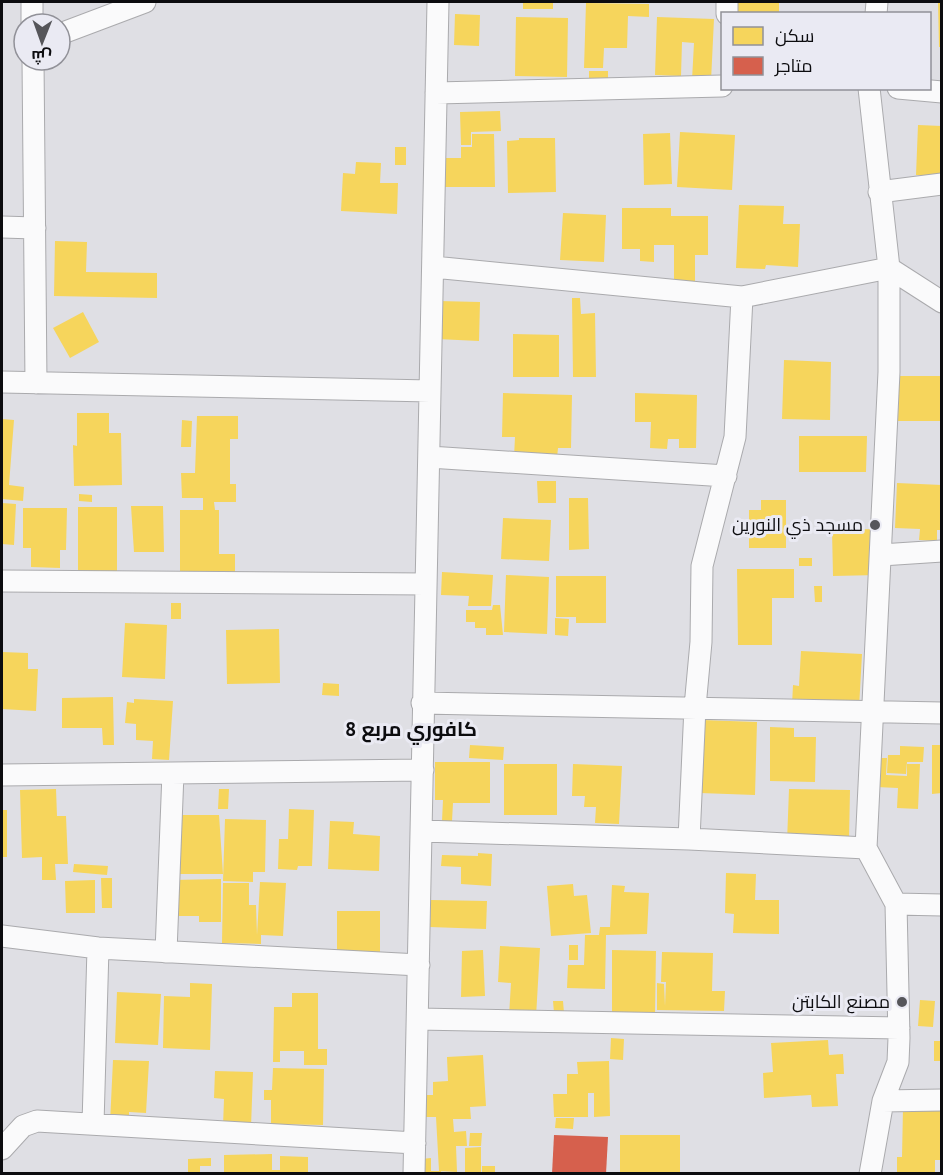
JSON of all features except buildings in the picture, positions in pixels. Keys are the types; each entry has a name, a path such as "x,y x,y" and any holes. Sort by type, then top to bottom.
{"street":[{"path":"72,29 145,2"},
{"path":"414,1173 438,2"},
{"path":"33,72 36,383"},
{"path":"436,93 721,86"},
{"path":"869,90 889,268 889,372 866,848 896,904 899,1028 898,1062 883,1101 870,1173"},
{"path":"920,90 942,92"},
{"path":"879,192 942,184"},
{"path":"2,227 35,228"},
{"path":"433,267 742,297 889,268 942,302"},
{"path":"689,839 695,707 701,642 702,566 735,437 742,297"},
{"path":"2,382 430,391"},
{"path":"429,457 726,476"},
{"path":"881,555 942,551"},
{"path":"2,581 426,585"},
{"path":"422,703 942,713"},
{"path":"2,775 423,770"},
{"path":"166,952 173,773"},
{"path":"422,831 689,839 866,848"},
{"path":"896,904 942,905"},
{"path":"2,936 98,948 419,965"},
{"path":"93,1124 98,948"},
{"path":"418,1019 899,1028"},
{"path":"883,1101 942,1100"},
{"path":"2,1149 29,1122 415,1143"}],"place":[{"name":"مسجد ذي النورين","path":"875,525"},
{"name":"مصنع الكابتن","path":"902,1002"}],"district":[{"name":"كافوري مربع 8","path":"411,729"}]}
